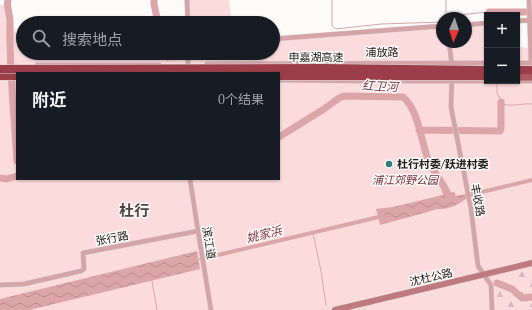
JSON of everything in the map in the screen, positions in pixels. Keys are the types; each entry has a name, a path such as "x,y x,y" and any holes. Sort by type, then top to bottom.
{"highway":[{"path":"520,68 532,66"},
{"name":"申嘉湖高速","path":"1,68 484,69"},
{"path":"1,77 15,74"},
{"name":"申嘉湖高速","path":"280,78 484,76"},
{"path":"520,76 532,76"}],"main road":[{"name":"浦放路","path":"106,72 450,66"},
{"name":"浦放路","path":"1,68 15,74"},
{"path":"458,68 484,69"},
{"path":"280,78 453,78 484,76"}],"street":[{"path":"187,0 188,16"},
{"path":"520,64 532,66 528,0"},
{"path":"520,21 530,19"},
{"path":"472,24 484,23"},
{"path":"280,38 436,26"},
{"name":"丰收路","path":"449,48 450,66 453,78 450,100 470,200 478,266 491,285 492,310"},
{"path":"188,60 188,65"},
{"name":"浦放路","path":"19,72 31,65 53,64 450,66 484,63"},
{"path":"453,78 484,81"},
{"path":"520,81 532,81"},
{"name":"滨江道","path":"190,180 200,249 211,310"},
{"name":"张行路","path":"0,285 24,284 81,271 85,266 83,253 198,231"},
{"name":"沈杜公路","path":"335,310 532,263"}],"green space":[{"path":"187,0 229,0 231,16 188,16"},
{"name":"浦江郊野公园","path":"7,4 16,34 16,60 280,60 280,38 436,27 436,48 472,48 472,25 484,24 484,84 520,84 520,47 532,48 532,310 0,310 0,5"},
{"path":"532,269 532,294 523,295 516,286 518,272"},
{"path":"496,285 524,301 532,300 532,310 497,310"}],"water":[{"path":"446,185 450,193 454,192 456,196 466,194 467,198 450,208 436,209 380,225 376,209 393,207 443,195 441,187"},
{"path":"197,251 200,269 29,310 0,310 0,299"}],"waterway":[{"path":"8,0 7,5 10,21 11,74 16,146"},
{"path":"154,0 157,16"},
{"path":"332,0 332,26 336,29 381,24 436,22"},
{"path":"446,0 446,16 484,12"},
{"path":"520,12 532,12"},
{"path":"497,84 497,93 503,104 532,104"},
{"name":"红卫河","path":"280,136 344,96 403,97 413,110 429,162 448,194"},
{"path":"419,130 500,131 501,102"},
{"name":"红卫河","path":"0,178 7,179 16,176"},
{"name":"姚家浜","path":"465,196 532,180"},
{"name":"姚家浜","path":"201,259 383,216"},
{"path":"313,233 326,305"},
{"path":"152,281 157,310"},
{"path":"497,283 512,289 522,298 532,297"}],"place":[{"name":"杜行村委/跃进村委","path":"389,164"}],"district":[{"name":"杜行","path":"134,210"}]}
